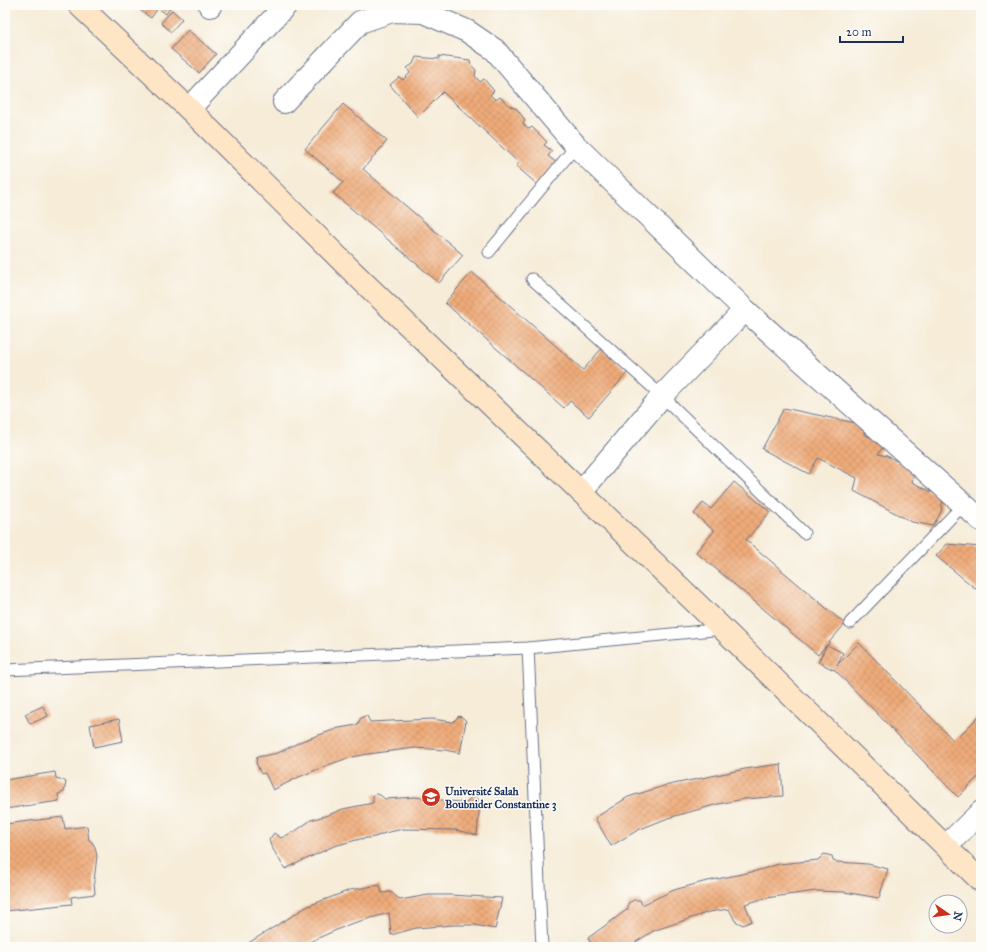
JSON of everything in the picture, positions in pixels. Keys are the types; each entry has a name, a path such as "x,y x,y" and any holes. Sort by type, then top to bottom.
{"main road":[{"path":"79,5 189,108 358,277 723,629 981,881"}],"street":[{"path":"189,108 286,5"},
{"path":"284,102 360,22 392,11 423,12 467,31 495,50 576,146 745,310 981,520"},
{"path":"581,492 662,396 745,310"},
{"path":"946,846 981,812"}],"lane":[{"path":"489,252 576,146"},
{"path":"532,279 662,396 804,533"},
{"path":"850,623 964,504"},
{"path":"5,670 528,648 723,629"},
{"path":"528,648 542,947"}],"building":[{"path":"133,5 172,5 166,14 158,8 151,18"},
{"path":"172,10 182,19 171,32 161,23"},
{"path":"188,30 216,54 199,73 171,49"},
{"path":"439,56 470,60 471,65 476,70 475,76 480,82 484,79 494,91 490,95 496,100 500,97 510,106 517,109 525,120 523,124 529,129 532,127 547,142 544,145 552,151 548,156 557,163 538,185 516,166 519,163 443,92 418,117 390,85 399,77 403,80 410,73 407,68 413,64 416,57 439,59"},
{"path":"343,104 387,141 363,169 463,255 439,283 333,193 343,182 305,149"},
{"path":"472,272 583,370 602,348 628,372 589,417 570,401 564,408 445,303"},
{"path":"784,408 865,425 864,434 884,445 878,454 887,456 914,470 912,482 943,498 941,512 933,526 912,522 854,491 857,478 818,458 809,474 762,449"},
{"path":"734,482 770,512 746,540 845,624 818,655 696,552 714,531 694,514 703,503 711,509"},
{"path":"947,544 981,547 981,593 936,556"},
{"path":"859,643 954,741 980,715 981,716 981,774 958,797 834,669 818,662 827,645 843,653 837,665"},
{"path":"43,706 48,716 30,724 25,714"},
{"path":"367,716 370,722 432,719 453,722 459,716 462,717 466,721 460,753 445,750 415,748 368,754 348,758 328,765 273,790 265,773 261,774 256,763 257,757 278,753 302,741 339,728 357,725 361,718"},
{"path":"119,719 123,741 94,747 90,725"},
{"path":"781,764 783,796 744,799 718,804 668,818 638,830 611,846 595,818 628,797 664,786 745,769"},
{"path":"55,772 56,778 66,782 64,792 58,794 59,801 5,809 5,780"},
{"path":"376,794 385,799 415,797 467,803 468,800 474,795 480,801 477,835 455,830 403,829 334,846 285,869 269,840 274,833 281,838 297,830 311,820 343,809 373,803 373,795"},
{"path":"63,817 65,829 87,826 89,840 95,847 97,856 94,881 95,894 71,897 72,904 5,911 5,824"},
{"path":"824,854 832,856 833,861 837,862 868,864 888,869 879,898 844,892 816,891 766,898 745,904 752,921 743,925 735,921 729,909 709,912 653,931 628,947 593,947 588,938 628,909 628,903 634,900 640,900 642,905 674,890 703,882 756,871 779,864 818,860"},
{"path":"380,885 382,893 391,892 400,900 428,895 502,898 495,929 475,925 453,925 416,928 391,935 389,913 350,924 298,947 242,947 308,906 350,890"}],"place":[{"name":"Université Salah Boubnider Constantine 3","path":"431,797"}]}
